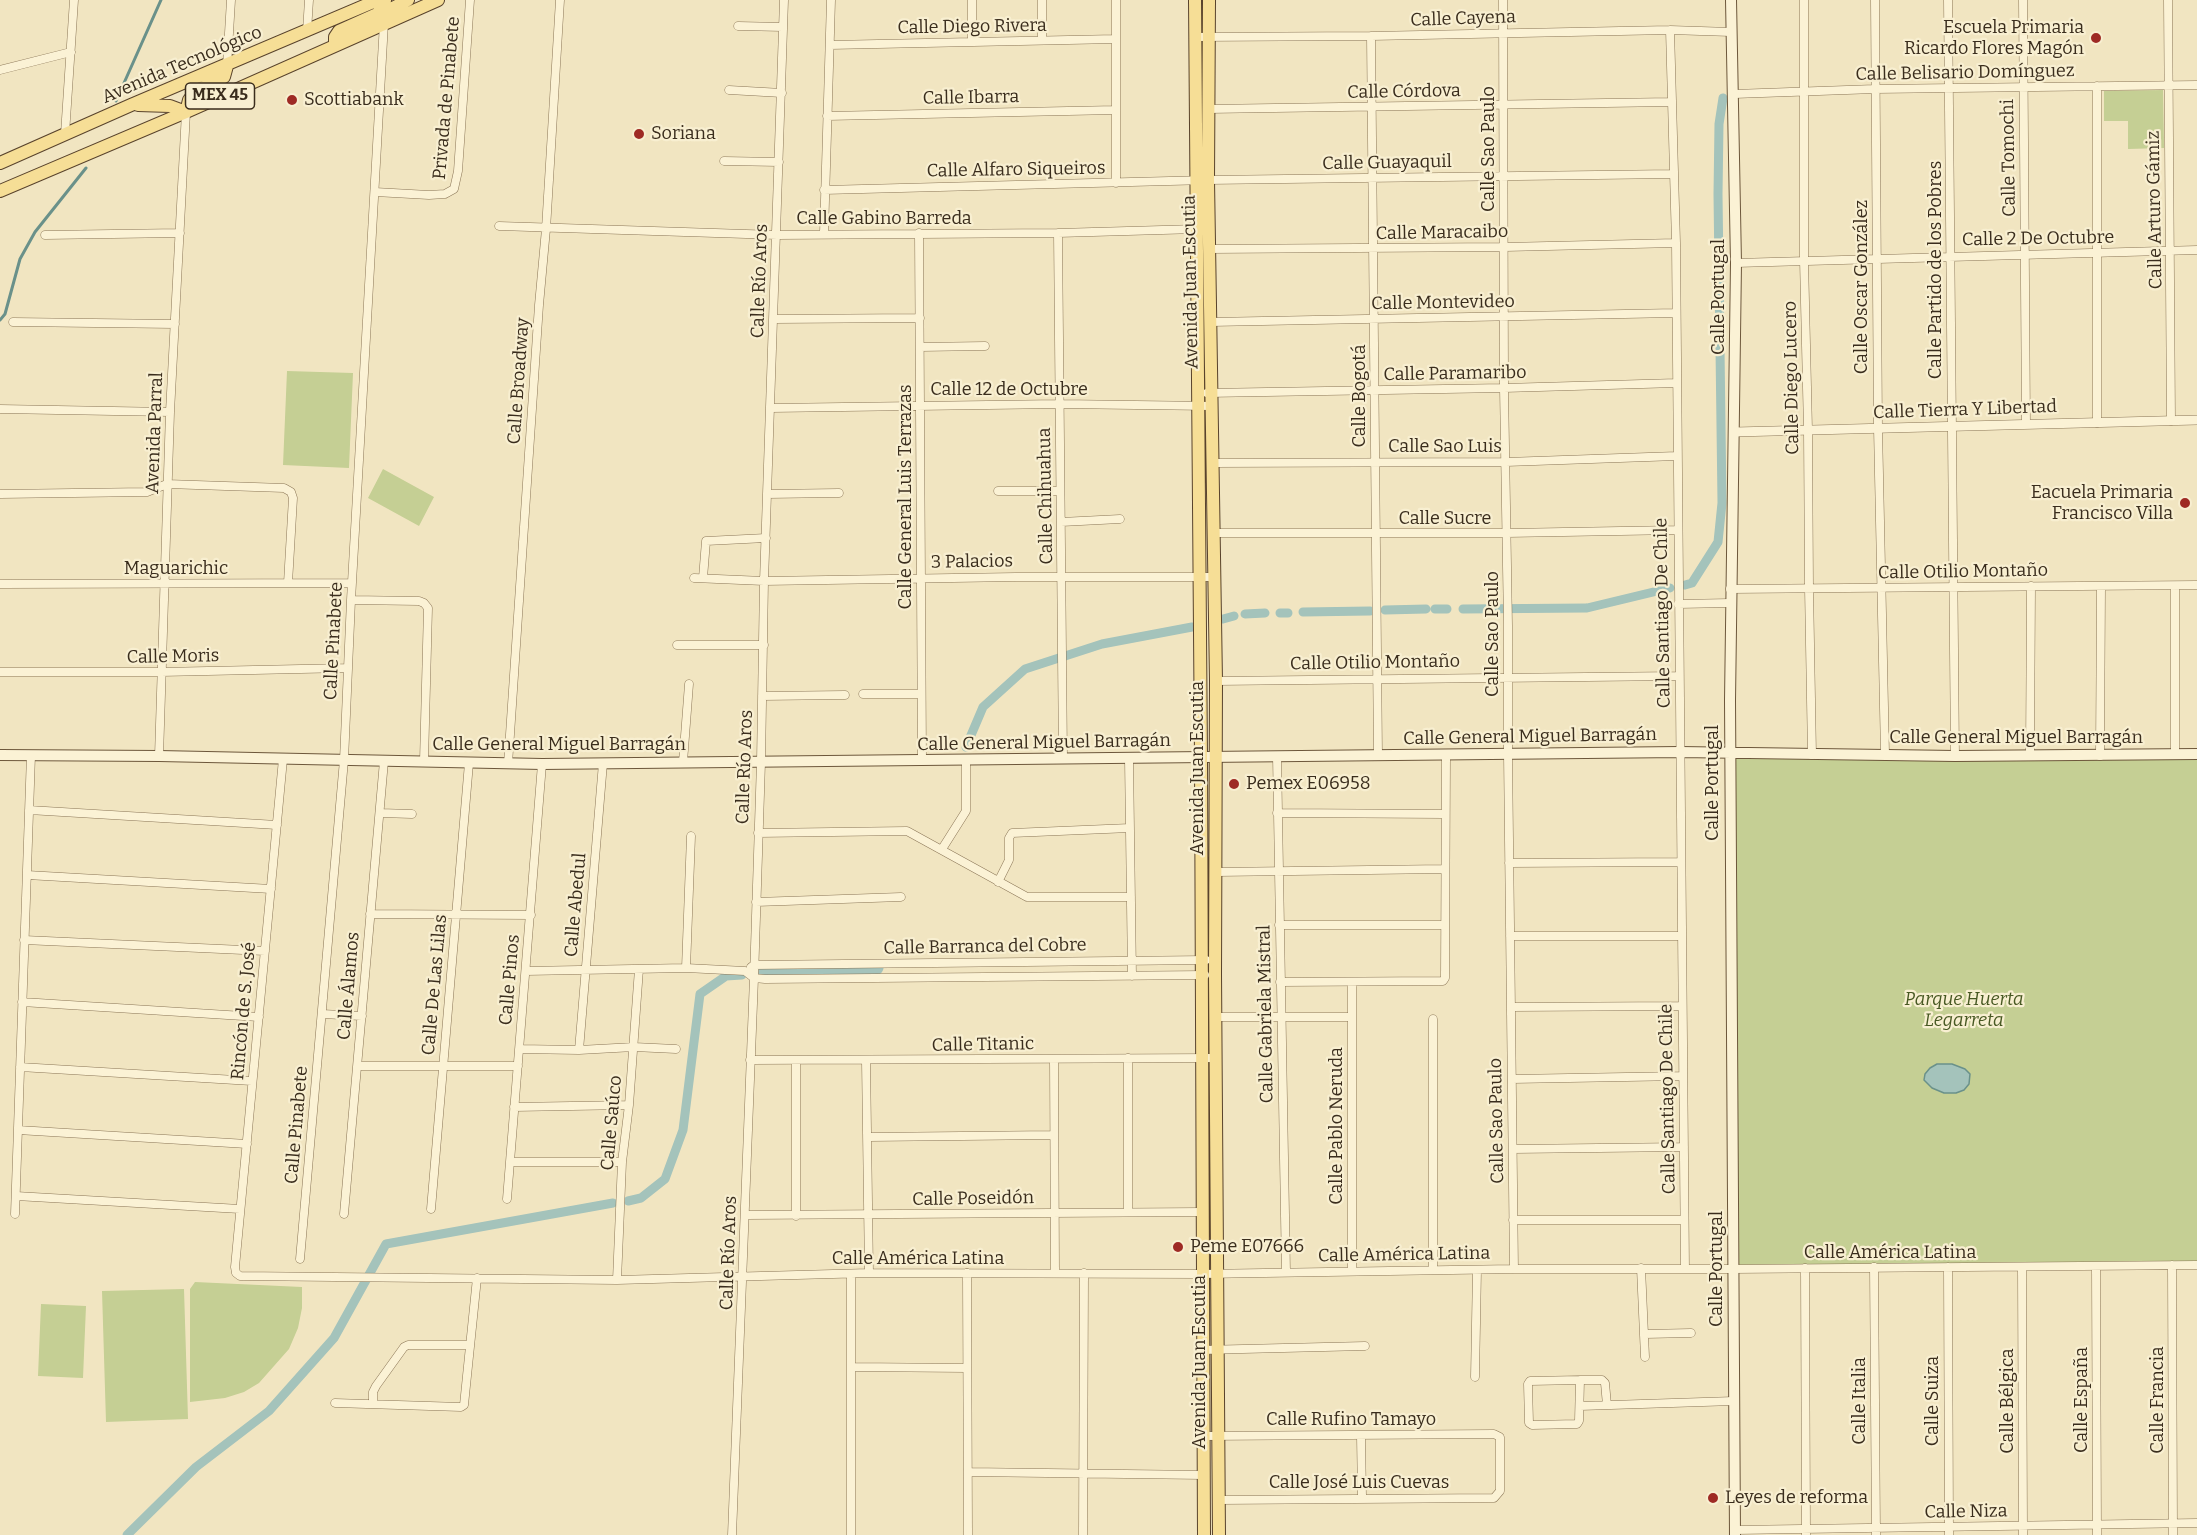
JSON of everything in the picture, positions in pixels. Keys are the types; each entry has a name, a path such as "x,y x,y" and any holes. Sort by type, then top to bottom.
{"main road":[{"name":"Avenida Tecnológico","path":"0,164 131,105 378,0"},
{"path":"335,45 335,37 339,32 377,14 384,6 385,0"},
{"path":"384,23 389,10 408,0"},
{"name":"MEX 45","path":"0,190 186,112 438,0"},
{"name":"Avenida Juan Escutia","path":"1195,0 1202,37 1208,109 1197,229 1205,399 1212,463 1216,681 1215,974 1219,1535"},
{"name":"Avenida Juan Escutia","path":"1204,1535 1200,577 1205,399 1211,322 1209,249 1202,181 1202,37 1209,0"},
{"name":"Calle Portugal","path":"1731,0 1736,263 1735,432 1730,589 1735,1532"},
{"path":"131,105 170,106 186,112 189,100 196,91 225,77 227,66"},
{"path":"1200,595 1214,594"},
{"path":"1200,629 1215,629"},
{"name":"Calle General Miguel Barragán","path":"0,755 543,764 1680,752 1955,756 2197,754"}],"street":[{"path":"65,134 74,0"},
{"path":"227,66 231,0"},
{"path":"307,31 309,0"},
{"name":"Privada de Pinabete","path":"375,192 429,195 445,194 454,189 458,171 470,0"},
{"name":"Calle Broadway","path":"508,764 560,0"},
{"name":"Calle Río Aros","path":"732,1535 746,1215 761,762 764,581 784,0"},
{"path":"824,233 831,0"},
{"path":"972,0 972,42"},
{"path":"1042,0 1042,40"},
{"path":"1116,0 1116,183"},
{"name":"Calle Sao Paulo","path":"1503,0 1504,388 1514,1269"},
{"name":"Calle Diego Lucero","path":"1804,0 1804,260 1812,755"},
{"name":"Calle Oscar González","path":"1875,0 1880,588 1885,754"},
{"name":"Calle Partido de los Pobres","path":"1948,0 1955,756"},
{"name":"Calle Tomochi","path":"2022,0 2026,424"},
{"name":"Calle Arturo Gámiz","path":"2168,0 2171,421"},
{"name":"Calle Pinabete","path":"300,1259 344,760 347,668 384,23"},
{"path":"738,26 783,27"},
{"name":"Calle Cayena","path":"1202,37 1670,30 1731,32"},
{"name":"Calle Santiago De Chile","path":"1670,30 1676,243 1685,1269"},
{"name":"Calle Bogotá","path":"1371,36 1378,756"},
{"name":"Calle Diego Rivera","path":"830,45 1116,39"},
{"path":"0,70 71,52"},
{"name":"Calle Belisario Domínguez","path":"1734,94 1875,88 2197,85"},
{"path":"2097,86 2097,423"},
{"path":"729,90 782,93"},
{"name":"Calle Córdova","path":"1208,109 1672,102"},
{"name":"Calle Ibarra","path":"827,116 1116,110"},
{"name":"Avenida Parral","path":"159,756 170,412 186,112"},
{"path":"724,161 779,162"},
{"name":"Calle Guayaquil","path":"1202,181 1674,174"},
{"name":"Calle Alfaro Siqueiros","path":"824,190 1202,181"},
{"name":"Calle Gabino Barreda","path":"499,226 777,235 1058,233 1197,229"},
{"path":"45,235 180,233"},
{"name":"Calle General Luis Terrazas","path":"919,233 922,760"},
{"name":"Calle Chihuahua","path":"1058,233 1062,759"},
{"name":"Calle Maracaibo","path":"1209,249 1374,249 1676,243"},
{"name":"Calle 2 De Octubre","path":"1736,263 2197,250"},
{"name":"Calle Montevideo","path":"1211,322 1676,313"},
{"path":"774,319 920,318"},
{"path":"13,322 175,324"},
{"path":"920,347 985,346"},
{"name":"Calle Paramaribo","path":"1205,399 1376,391 1677,382"},
{"name":"Calle 12 de Octubre","path":"771,408 1059,404 1205,399"},
{"path":"0,409 170,412"},
{"name":"Calle Tierra Y Libertad","path":"1735,432 2197,420"},
{"name":"Calle Sao Luis","path":"1212,463 1506,462 1677,456"},
{"path":"0,494 147,492 168,484 289,490 293,498 288,584"},
{"path":"998,490 1060,491"},
{"path":"767,494 839,494"},
{"path":"1061,522 1120,519"},
{"name":"Calle Sucre","path":"1213,533 1507,534 1677,530"},
{"name":"3 Palacios","path":"766,538 708,539 698,578 764,581 1061,576 1214,577"},
{"name":"Maguarichic","path":"0,584 352,583"},
{"name":"Calle Otilio Montaño","path":"1730,589 2197,585"},
{"path":"2030,756 2031,586"},
{"path":"2100,756 2101,586"},
{"path":"2175,586 2175,755"},
{"path":"351,600 419,601 426,605 429,616 424,761"},
{"path":"1678,604 1730,603"},
{"path":"677,645 764,645"},
{"name":"Calle Moris","path":"0,672 161,672 347,668"},
{"name":"Calle Otilio Montaño","path":"1216,681 1679,676"},
{"path":"683,762 689,684"},
{"path":"863,694 921,694"},
{"path":"762,696 845,695"},
{"path":"15,1214 31,755"},
{"path":"1280,981 1443,981 1445,978 1446,755"},
{"name":"Calle Gabriela Mistral","path":"1276,756 1286,1272"},
{"name":"Rincón de S. José","path":"235,1267 283,759"},
{"path":"1129,759 1132,976"},
{"path":"942,849 966,811 966,760"},
{"name":"Calle Álamos","path":"344,1214 384,761"},
{"name":"Calle Abedul","path":"579,1050 603,763"},
{"name":"Calle De Las Lilas","path":"431,1209 469,764"},
{"name":"Calle Pinos","path":"507,1199 543,764"},
{"path":"29,810 277,825"},
{"path":"380,813 412,814"},
{"path":"1277,813 1445,814"},
{"path":"998,882 1008,864 1009,838 1012,833 1130,828"},
{"path":"758,833 907,831 1031,898 1131,897"},
{"path":"686,968 691,836"},
{"path":"1509,863 1681,862"},
{"path":"1217,872 1445,869"},
{"path":"27,875 271,889"},
{"path":"756,902 901,897"},
{"path":"370,914 531,915"},
{"path":"1279,925 1445,925"},
{"path":"1510,936 1682,936"},
{"path":"24,940 265,951"},
{"name":"Calle Barranca del Cobre","path":"754,965 1215,960"},
{"path":"999,962 999,977"},
{"path":"897,978 898,963"},
{"path":"745,971 754,965"},
{"path":"526,971 686,968 745,971 754,978"},
{"name":"Calle Saúco","path":"617,1280 622,1162 630,1106 639,969"},
{"name":"Calle Barranca del Cobre","path":"754,978 1215,974"},
{"name":"Calle Pablo Neruda","path":"1352,982 1352,1270"},
{"path":"22,1002 258,1017"},
{"path":"1511,1007 1682,1006"},
{"path":"322,1014 362,1016"},
{"path":"1216,1017 1352,1017"},
{"path":"1433,1019 1433,1270"},
{"path":"519,1049 579,1050 634,1047 676,1049"},
{"path":"1128,1058 1128,1212"},
{"name":"Calle Titanic","path":"750,1060 1216,1058"},
{"path":"1054,1059 1055,1273"},
{"path":"796,1061 796,1216"},
{"path":"866,1061 869,1137 869,1274"},
{"path":"358,1066 518,1066"},
{"path":"20,1067 252,1081"},
{"path":"1512,1079 1683,1076"},
{"path":"514,1107 630,1106"},
{"path":"18,1130 246,1144"},
{"path":"869,1137 1054,1135"},
{"path":"1513,1149 1684,1147"},
{"path":"510,1162 622,1162"},
{"path":"16,1196 240,1209"},
{"name":"Calle Poseidón","path":"746,1215 1202,1212"},
{"path":"1513,1220 1684,1220"},
{"name":"Calle Francia","path":"2172,1265 2173,1535"},
{"name":"Calle América Latina","path":"235,1267 238,1275 243,1276 617,1280 851,1274 1202,1274 1352,1270 2197,1265"},
{"name":"Calle España","path":"2096,1266 2097,1535"},
{"name":"Calle Italia","path":"1874,1267 1876,1532"},
{"name":"Calle Suiza","path":"1948,1267 1949,1531"},
{"name":"Calle Bélgica","path":"2022,1267 2023,1531"},
{"path":"1641,1268 1645,1357"},
{"path":"1804,1268 1806,1532"},
{"path":"1475,1377 1477,1270"},
{"path":"967,1273 968,1535"},
{"path":"1083,1535 1084,1273"},
{"path":"851,1274 851,1535"},
{"path":"335,1403 463,1406 466,1402 468,1345 477,1278"},
{"path":"1645,1334 1691,1333"},
{"path":"373,1404 373,1392 376,1386 404,1347 408,1345 468,1345"},
{"path":"1202,1350 1365,1346"},
{"path":"851,1367 968,1368"},
{"path":"1580,1380 1579,1421 1575,1425 1532,1425 1528,1421 1529,1382 1580,1380 1604,1381 1607,1405"},
{"path":"1580,1406 1734,1401"},
{"name":"Calle Rufino Tamayo","path":"1204,1436 1498,1435 1499,1495"},
{"path":"1361,1436 1362,1497"},
{"path":"968,1472 1204,1475"},
{"name":"Calle José Luis Cuevas","path":"1219,1500 1362,1497 1494,1498 1499,1495"},
{"name":"Calle Niza","path":"1735,1532 2023,1531 2097,1524 2197,1523"}],"green space":[{"path":"2163,90 2164,148 2128,149 2128,121 2104,121 2104,91"},
{"path":"287,371 353,373 349,468 283,465"},
{"path":"383,469 434,497 419,526 368,498"},
{"name":"Parque Huerta Legarreta","path":"1730,752 2197,754 2197,1265 1733,1269"},
{"path":"195,1282 302,1287 302,1308 298,1328 289,1349 259,1383 244,1392 225,1398 190,1402 190,1289"},
{"path":"184,1289 188,1419 106,1422 102,1291"},
{"path":"41,1304 86,1306 83,1378 38,1376"}],"water":[{"path":"1937,1064 1952,1064 1965,1069 1970,1074 1969,1084 1964,1090 1956,1093 1944,1093 1932,1088 1924,1080 1925,1074"}],"waterway":[{"path":"116,101 161,0"},
{"path":"1685,585 1692,583 1718,542 1722,503 1718,194 1719,124 1723,98"},
{"path":"0,320 5,314 20,259 35,232 86,168"},
{"path":"1463,609 1587,608 1670,588"},
{"path":"1385,610 1426,609"},
{"path":"1435,609 1447,609"},
{"path":"1303,612 1370,611"},
{"path":"1245,614 1265,613"},
{"path":"1280,613 1288,613"},
{"path":"1223,619 1234,616"},
{"path":"966,747 983,707 1025,669 1102,644 1192,627"},
{"path":"755,973 878,970 879,968"},
{"path":"628,1201 641,1198 665,1179 683,1130 700,994 726,976 742,975"},
{"path":"127,1535 196,1467 269,1411 334,1338 386,1244 613,1203"}],"place":[{"name":"Escuela Primaria Ricardo Flores Magón","path":"2096,38"},
{"name":"Scottiabank","path":"292,100"},
{"name":"Soriana","path":"639,134"},
{"name":"Eacuela Primaria Francisco Villa","path":"2185,503"},
{"name":"Pemex E06958","path":"1234,784"},
{"name":"Peme E07666","path":"1178,1247"},
{"name":"Leyes de reforma","path":"1713,1498"}]}
